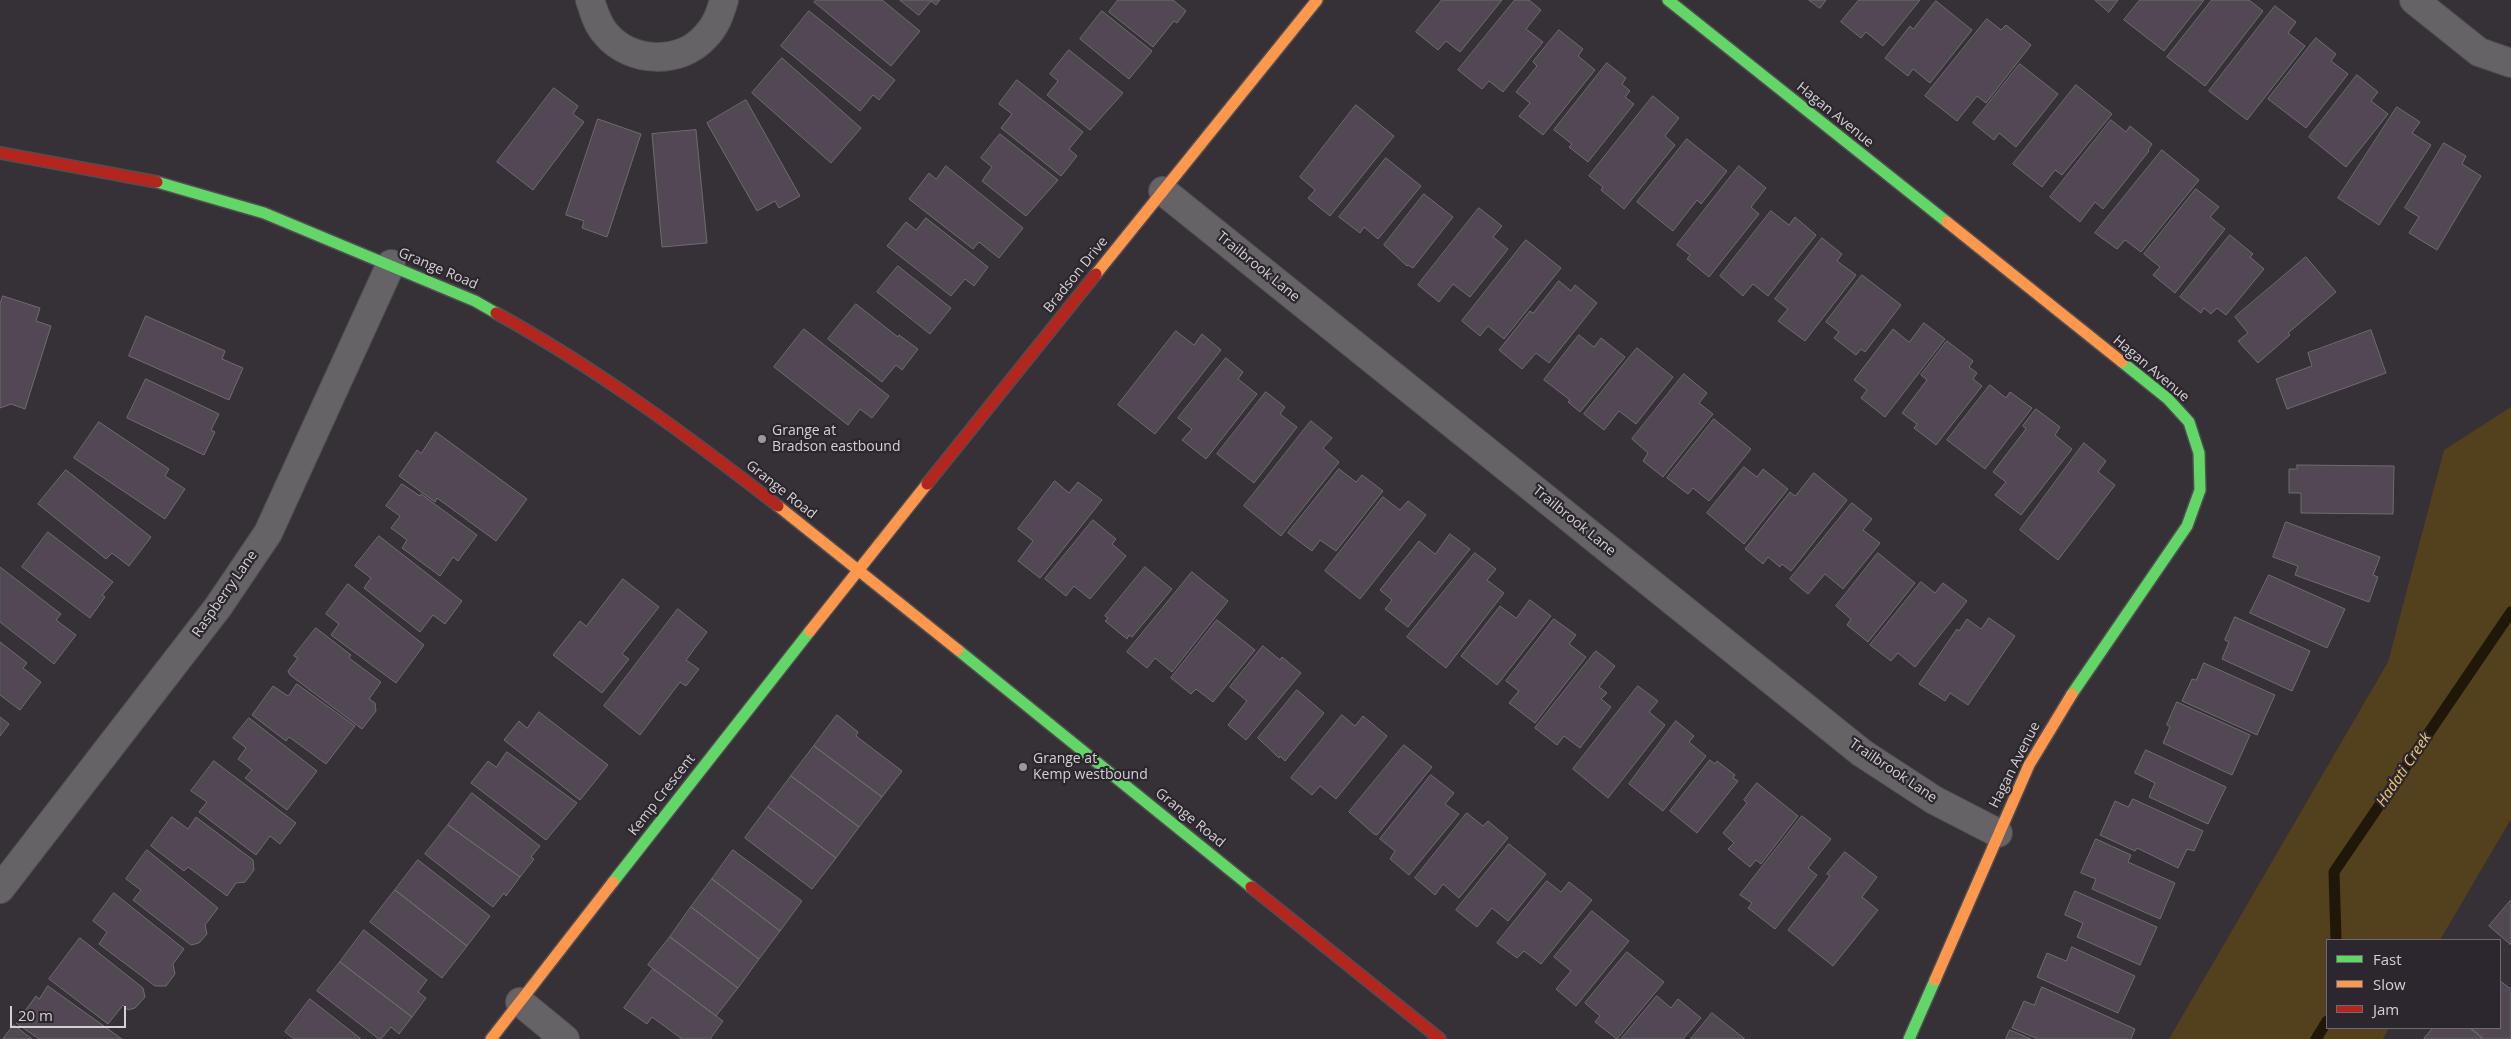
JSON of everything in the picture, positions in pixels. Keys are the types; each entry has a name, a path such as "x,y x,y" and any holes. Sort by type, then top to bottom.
{"street":[{"path":"590,0 595,18 606,35 623,49 644,56 666,57 687,51 705,38 718,20 724,0"},
{"name":"Bradson Drive","path":"858,569 1317,0"},
{"name":"Hagan Avenue","path":"1668,0 2168,399 2190,422 2199,453 2200,490 2187,526 2060,711 2029,765 1909,1039"},
{"path":"2414,0 2479,52 2511,63"},
{"name":"Grange Road","path":"0,153 163,184 264,213 391,264 475,301 551,343 684,433 858,569 1440,1039"},
{"name":"Trailbrook Lane","path":"1163,190 1862,752 1934,800 1998,834"},
{"name":"Raspberry Lane","path":"0,889 218,607 268,533 391,264"},
{"name":"Kemp Crescent","path":"491,1039 858,569"},
{"path":"520,1002 565,1039"}],"shaded area":[{"path":"2511,407 2511,819 2441,939 2326,939 2326,1029 2388,1029 2383,1039 2169,1039 2388,662 2444,450"}],"building":[{"path":"816,0 882,0 920,31 891,66 814,2"},
{"path":"900,0 940,0 936,5 931,1 919,15"},
{"path":"1118,0 1173,0 1186,11 1177,23 1174,21 1153,47 1109,12"},
{"path":"1442,0 1502,0 1460,52 1446,41 1438,50 1416,32"},
{"path":"1515,0 1529,0 1541,10 1526,29 1543,42 1503,92 1489,81 1482,89 1458,70"},
{"path":"1809,0 1826,0 1820,8"},
{"path":"1859,0 1920,0 1883,46 1866,32 1861,38 1841,22"},
{"path":"2095,0 2118,0 2109,12"},
{"path":"2140,0 2204,0 2164,51 2124,20"},
{"path":"2212,0 2249,0 2263,11 2205,86 2167,57"},
{"path":"1936,1 1972,30 1930,83 1913,69 1908,76 1885,58 1910,26 1913,29"},
{"path":"2275,6 2296,22 2288,33 2305,46 2247,120 2209,91"},
{"path":"809,11 895,80 879,100 873,95 860,111 781,46"},
{"path":"1102,11 1152,51 1129,79 1080,39"},
{"path":"1987,19 2001,30 2006,25 2031,45 1986,103 1977,96 1957,121 1925,96"},
{"path":"1559,30 1583,49 1578,56 1595,70 1543,135 1519,116 1530,103 1516,92 1537,66 1533,62"},
{"path":"2316,38 2336,54 2331,61 2348,74 2306,128 2268,99"},
{"path":"1069,50 1123,93 1090,130 1047,95 1058,81 1050,74"},
{"path":"782,58 861,128 831,163 752,93"},
{"path":"1607,63 1626,78 1622,84 1630,91 1625,97 1634,104 1588,162 1569,147 1572,144 1554,130"},
{"path":"2020,64 2058,94 2016,147 1999,133 1994,140 1973,123"},
{"path":"2357,75 2378,92 2371,101 2388,114 2346,167 2309,137"},
{"path":"1017,80 1083,132 1069,149 1077,156 1061,176 1001,128 1012,114 999,104"},
{"path":"2076,85 2112,114 2062,175 2055,170 2042,187 2013,164"},
{"path":"554,88 578,106 573,114 584,122 533,190 497,162"},
{"path":"1653,96 1679,118 1665,136 1675,145 1624,209 1601,190 1603,187 1589,176"},
{"path":"746,100 800,196 779,208 775,201 757,211 707,123"},
{"path":"1356,105 1394,136 1330,216 1308,198 1315,190 1300,177"},
{"path":"2397,107 2420,122 2412,133 2431,145 2379,225 2338,198"},
{"path":"598,119 641,134 607,237 582,228 584,221 566,215"},
{"path":"2111,120 2126,132 2130,126 2152,144 2149,151 2103,209 2095,202 2080,222 2050,197"},
{"path":"696,130 707,243 662,247 652,134"},
{"path":"1000,134 1058,180 1026,216 982,181 992,167 981,158"},
{"path":"1687,139 1727,171 1701,204 1697,200 1673,231 1637,202"},
{"path":"2444,143 2466,156 2462,164 2481,176 2437,250 2409,233 2419,217 2405,208"},
{"path":"2162,150 2199,180 2141,252 2125,240 2117,249 2095,233"},
{"path":"1386,158 1421,186 1378,239 1364,227 1360,233 1339,217"},
{"path":"946,166 1023,228 999,258 979,242 973,249 909,199 929,173 936,179"},
{"path":"1739,166 1766,188 1751,207 1759,214 1709,277 1687,259 1690,255 1677,245"},
{"path":"2196,189 2219,207 2210,217 2225,229 2175,293 2153,275 2160,267 2144,254"},
{"path":"1424,194 1453,217 1413,268 1407,266 1384,245"},
{"path":"1479,208 1502,226 1493,237 1508,249 1470,297 1453,284 1439,302 1418,285"},
{"path":"1771,211 1789,225 1795,217 1816,235 1768,296 1753,284 1743,296 1720,276"},
{"path":"926,218 988,267 974,286 965,279 951,296 887,246 906,222 916,230"},
{"path":"2230,235 2253,254 2250,257 2264,269 2226,315 2217,308 2211,314 2204,308 2201,313 2180,297"},
{"path":"1822,238 1842,254 1837,261 1856,275 1805,341 1778,321 1788,309 1775,299"},
{"path":"1526,240 1561,268 1504,339 1488,326 1480,336 1462,321"},
{"path":"2306,257 2336,292 2288,333 2290,335 2258,363 2238,341 2248,333 2235,317"},
{"path":"898,266 951,308 930,334 877,292"},
{"path":"1862,275 1901,305 1865,352 1861,349 1856,355 1834,338 1839,332 1826,322"},
{"path":"1559,281 1571,291 1575,285 1597,303 1549,363 1536,353 1522,369 1499,350 1530,311 1533,313"},
{"path":"3,296 40,308 36,321 51,326 25,409 11,404 0,408 0,304"},
{"path":"856,304 898,337 899,335 918,349 902,370 896,365 882,382 828,339"},
{"path":"146,316 225,351 222,359 243,368 229,400 129,356"},
{"path":"1924,323 1945,339 1885,417 1861,398 1867,390 1854,380 1893,329 1909,342"},
{"path":"804,329 889,396 872,418 860,409 848,425 774,367"},
{"path":"2371,330 2386,373 2287,409 2276,379 2312,366 2308,353"},
{"path":"1176,331 1194,345 1202,334 1221,350 1155,434 1118,405"},
{"path":"1579,335 1594,347 1601,338 1625,357 1580,412 1568,402 1570,400 1544,380"},
{"path":"1947,341 1973,361 1969,367 1977,373 1973,379 1982,386 1936,445 1914,428 1917,424 1902,413 1927,380 1921,375"},
{"path":"1637,348 1673,377 1636,424 1619,411 1604,430 1584,414"},
{"path":"1226,358 1243,372 1238,379 1257,394 1206,459 1182,440 1192,429 1178,418"},
{"path":"1684,374 1707,393 1699,403 1713,414 1663,477 1643,461 1648,453 1632,439"},
{"path":"146,379 219,414 211,430 215,432 204,455 127,418"},
{"path":"1990,385 2006,398 2010,392 2032,408 1985,469 1947,440"},
{"path":"1266,392 1285,407 1280,414 1297,427 1254,483 1217,454"},
{"path":"2036,409 2060,427 2055,435 2072,449 2021,515 1995,495 2006,482 1993,472 2026,429 2023,426"},
{"path":"1714,419 1751,449 1709,501 1693,488 1688,494 1667,478"},
{"path":"1311,421 1332,438 1323,448 1339,462 1281,536 1244,506"},
{"path":"99,422 169,469 165,476 185,489 165,519 74,458"},
{"path":"436,432 527,499 496,541 437,498 435,502 399,476 417,450 421,453"},
{"path":"2084,443 2106,461 2098,472 2115,485 2058,560 2020,530"},
{"path":"2297,465 2394,466 2393,514 2301,513 2301,493 2289,493 2289,469 2297,469"},
{"path":"1744,467 1757,477 1763,469 1788,489 1744,544 1707,513"},
{"path":"1339,469 1356,482 1362,475 1383,491 1336,551 1320,540 1312,551 1288,533"},
{"path":"66,470 151,537 129,566 112,553 106,559 38,504"},
{"path":"1814,473 1847,500 1791,571 1782,564 1780,567 1768,557 1763,564 1745,549 1790,492 1795,496"},
{"path":"1055,481 1069,493 1078,482 1102,500 1040,578 1018,561 1033,541 1018,529"},
{"path":"402,484 420,496 421,494 477,535 458,561 453,557 440,576 402,548 407,540 391,528 400,516 386,506"},
{"path":"1383,497 1400,510 1408,501 1426,515 1360,599 1325,571"},
{"path":"1852,503 1872,519 1863,530 1880,543 1843,589 1825,574 1808,594 1790,579"},
{"path":"1093,520 1116,539 1112,544 1126,556 1090,599 1074,586 1066,596 1045,579"},
{"path":"2286,522 2380,557 2373,575 2378,577 2369,602 2295,575 2298,566 2273,557"},
{"path":"48,532 113,582 102,595 105,597 90,618 22,567"},
{"path":"1450,534 1470,549 1408,627 1385,609 1392,600 1380,590 1419,541 1435,554"},
{"path":"379,536 462,601 445,624 433,615 420,632 364,588 371,578 355,566"},
{"path":"1475,553 1496,569 1487,580 1504,593 1446,668 1407,637"},
{"path":"1878,553 1915,583 1868,642 1847,625 1851,619 1836,606"},
{"path":"0,567 61,614 56,620 76,635 54,664 0,622"},
{"path":"1145,567 1172,589 1132,637 1129,635 1127,639 1105,621 1108,618 1105,616"},
{"path":"1192,572 1228,601 1172,672 1155,658 1147,668 1127,652"},
{"path":"2269,575 2345,609 2327,648 2250,613"},
{"path":"623,579 659,607 622,654 629,659 602,693 553,655 580,621 586,626"},
{"path":"1921,582 1935,593 1943,583 1967,601 1915,667 1898,653 1891,661 1870,645"},
{"path":"348,584 424,645 396,683 331,635 339,624 326,614"},
{"path":"1530,600 1551,616 1497,685 1461,656 1500,606 1516,618"},
{"path":"678,609 707,632 686,660 699,669 686,686 680,682 640,735 604,706"},
{"path":"2235,617 2310,651 2292,691 2222,659 2229,642 2225,640"},
{"path":"1989,618 2015,636 1968,705 1950,693 1945,701 1919,684 1957,629 1959,631 1967,619 1981,629"},
{"path":"1554,619 1576,635 1569,644 1586,657 1535,723 1509,703 1519,691 1506,681"},
{"path":"1217,620 1255,650 1213,702 1196,689 1191,694 1171,678"},
{"path":"316,628 351,655 349,658 381,682 369,699 375,703 376,711 362,729 290,675 288,671 298,658 294,656"},
{"path":"0,642 27,663 23,668 41,682 20,710 0,695"},
{"path":"1263,646 1280,660 1282,657 1301,673 1246,740 1228,725 1247,701 1230,687"},
{"path":"1596,651 1615,666 1599,687 1607,693 1601,699 1611,707 1580,748 1564,736 1557,745 1535,728"},
{"path":"2204,663 2275,695 2257,735 2182,701 2192,679 2196,680"},
{"path":"297,684 355,726 326,764 289,737 286,741 252,715 273,686 288,696"},
{"path":"1638,686 1658,701 1649,712 1665,725 1608,798 1573,769"},
{"path":"1297,690 1324,713 1285,761 1280,756 1279,758 1258,738"},
{"path":"2177,702 2250,735 2232,775 2163,743 2170,727 2167,725"},
{"path":"539,712 608,765 580,800 504,740 519,721 527,728"},
{"path":"837,715 858,732 856,736 902,771 882,797 814,746"},
{"path":"1342,715 1355,726 1363,716 1387,736 1336,799 1320,786 1312,795 1291,778"},
{"path":"0,717 9,724 0,736"},
{"path":"249,718 317,771 287,810 245,778 252,770 238,759 246,748 233,738"},
{"path":"1676,721 1694,736 1689,742 1706,756 1663,811 1629,784"},
{"path":"1404,745 1432,767 1377,835 1349,812"},
{"path":"814,746 882,797 859,827 791,776"},
{"path":"2146,750 2226,787 2208,824 2149,797 2155,783 2135,773"},
{"path":"507,752 577,803 546,840 471,783 488,761 496,767"},
{"path":"1710,760 1715,764 1717,761 1735,775 1733,778 1738,781 1697,833 1670,811"},
{"path":"214,761 296,823 280,844 270,836 256,855 199,812 207,802 191,791"},
{"path":"1431,775 1454,793 1445,804 1459,814 1409,875 1390,859 1395,851 1380,839"},
{"path":"791,776 859,827 836,858 768,807"},
{"path":"1757,783 1798,816 1761,864 1756,860 1750,867 1728,849 1734,843 1723,833 1747,803 1744,800"},
{"path":"472,793 540,846 531,857 534,859 520,877 448,825"},
{"path":"2133,799 2203,831 2194,851 2187,849 2178,868 2137,848 2135,851 2100,835 2115,801 2128,807"},
{"path":"768,807 836,858 812,889 745,838"},
{"path":"1467,813 1483,826 1488,821 1508,838 1459,898 1443,884 1435,895 1415,878"},
{"path":"1802,816 1831,839 1808,868 1817,875 1775,929 1748,908 1752,903 1740,895"},
{"path":"172,817 188,829 196,817 253,860 254,870 245,882 236,883 227,896 188,867 184,871 151,846"},
{"path":"448,825 520,877 506,896 504,893 493,907 425,854"},
{"path":"2096,839 2131,855 2128,862 2175,883 2160,919 2092,889 2096,879 2081,873"},
{"path":"1509,844 1546,874 1508,921 1492,908 1477,927 1456,910"},
{"path":"147,850 218,908 205,925 207,934 199,943 191,945 133,900 141,890 126,879"},
{"path":"733,850 802,901 780,931 712,879"},
{"path":"1845,852 1877,877 1862,897 1878,910 1833,966 1788,930 1830,876 1827,874"},
{"path":"418,860 490,916 467,946 395,890"},
{"path":"712,879 780,931 759,959 691,907"},
{"path":"1547,881 1561,892 1569,882 1592,900 1541,964 1524,951 1517,958 1497,943"},
{"path":"395,890 467,946 442,978 370,922"},
{"path":"2075,891 2157,927 2140,965 2077,937 2083,923 2065,915"},
{"path":"114,893 184,949 173,964 175,974 166,986 155,986 99,944 107,932 93,921"},
{"path":"2511,900 2511,945 2489,926"},
{"path":"691,907 759,959 738,988 670,937"},
{"path":"1592,911 1629,941 1576,1006 1556,989 1571,971 1554,957"},
{"path":"364,930 427,980 418,992 426,998 412,1017 340,962"},
{"path":"670,937 738,988 716,1016 648,965"},
{"path":"80,938 143,988 145,997 135,1008 128,1010 123,1005 108,1024 49,979"},
{"path":"2072,947 2135,976 2118,1013 2037,977 2047,953 2066,961"},
{"path":"1627,952 1664,982 1617,1039 1595,1022 1600,1016 1585,1003"},
{"path":"340,962 412,1017 399,1034 391,1027 379,1039 317,991"},
{"path":"653,969 723,1021 710,1039 682,1039 652,1017 647,1024 624,1008"},
{"path":"2501,982 2511,989 2511,1039 2484,1039 2471,1029 2501,1029"},
{"path":"48,986 122,1039 39,1039 16,1023 36,996 39,999"},
{"path":"2042,987 2135,1029 2131,1039 2038,1039 2012,1028 2024,1001 2034,1005"},
{"path":"1657,996 1671,1008 1678,999 1701,1018 1683,1039 1621,1039"},
{"path":"310,999 361,1039 294,1039 285,1032"},
{"path":"1712,1013 1745,1039 1691,1039"},
{"path":"14,1025 32,1039 3,1039"},
{"path":"2432,1029 2471,1029 2484,1039 2424,1039"},
{"path":"2010,1030 2031,1039 2006,1039"}],"waterway":[{"name":"Hadati Creek","path":"2336,939 2334,872 2511,612"},
{"name":"Hadati Creek","path":"2316,1039 2326,1023"}],"traffic: fast":[{"path":"1668,0 1947,222"},
{"path":"157,182 264,213 475,301 496,313"},
{"path":"2072,694 2187,526 2200,490 2199,453 2189,422 2168,399 2122,362"},
{"path":"613,882 810,631"},
{"path":"958,650 1251,887"},
{"path":"1909,1039 1935,980"}],"traffic: slow":[{"path":"1096,274 1317,0"},
{"path":"1947,222 2122,362"},
{"path":"810,631 927,484"},
{"path":"778,506 958,650"},
{"path":"1935,980 2029,765 2072,694"},
{"path":"491,1039 613,882"}],"traffic: jam":[{"path":"0,153 157,182"},
{"path":"927,484 1096,274"},
{"path":"496,313 570,357 641,404 778,506"},
{"path":"1251,887 1440,1039"}],"place":[{"name":"Grange at Bradson eastbound","path":"762,439"},
{"name":"Grange at Kemp westbound","path":"1023,767"}]}
